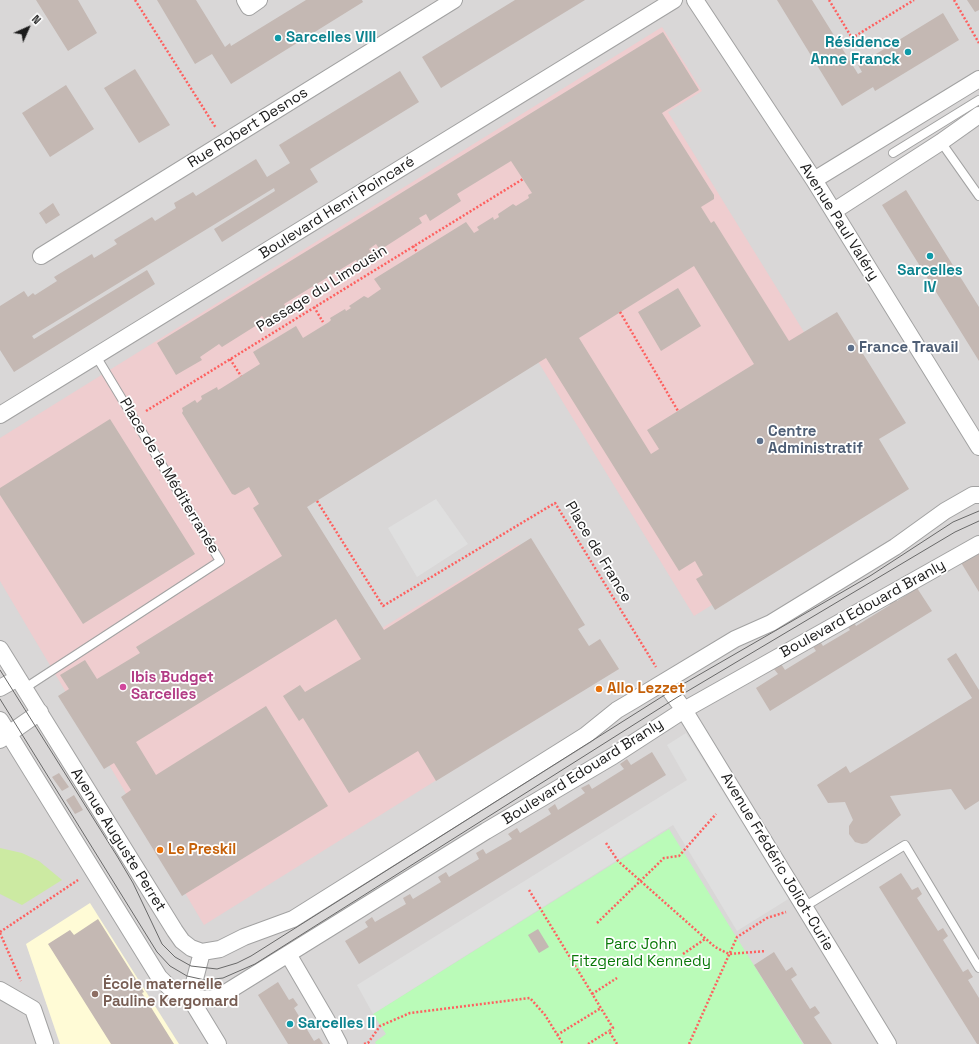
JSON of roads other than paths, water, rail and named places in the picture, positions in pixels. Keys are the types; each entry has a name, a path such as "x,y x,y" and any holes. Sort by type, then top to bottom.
{"street":[{"path":"244,0 249,7 259,0"},
{"name":"Rue Robert Desnos","path":"41,256 454,0"},
{"name":"Boulevard Henri Poincaré","path":"0,415 674,0"},
{"name":"Avenue Paul Valéry","path":"695,0 834,211 979,447"},
{"path":"814,180 979,80"},
{"path":"834,211 941,142 979,115"},
{"name":"Boulevard Edouard Branly","path":"202,952 220,949 244,937 293,919 586,736 617,710 735,639 771,624 895,547 945,511 973,495 979,495"},
{"name":"Boulevard Edouard Branly","path":"190,998 212,999 222,995 486,831 613,756 684,710 979,544"},
{"name":"Avenue Auguste Perret","path":"0,649 175,931 182,941 191,948 202,952"},
{"name":"Avenue Frédéric Joliot-Curie","path":"664,682 684,710 888,1044"},
{"path":"0,688 21,683"},
{"path":"4,737 40,712"},
{"path":"0,720 4,737 159,976 173,991 190,998 218,1044"},
{"path":"190,998 202,952"},
{"path":"288,954 339,1044"},
{"path":"0,990 33,1009 45,1044"}],"lane":[{"path":"893,154 979,100"},
{"path":"941,142 979,196"},
{"name":"Place de la Méditerranée","path":"21,683 220,562 96,356"},
{"path":"804,907 905,845 979,968"}],"tram line":[{"path":"0,670 133,883 162,944 175,957 191,966 217,969 237,963 251,956 671,691 870,576 953,522 979,511"},
{"path":"0,699 157,952 170,966 187,976 205,980 223,978 255,964 676,698 955,532 979,521"}],"place":[{"name":"Sarcelles VIII","path":"278,38"},
{"name":"Résidence Anne Franck","path":"908,52"},
{"name":"Sarcelles IV","path":"930,256"},
{"name":"France Travail","path":"851,348"},
{"name":"Centre Administratif","path":"760,441"},
{"name":"Ibis Budget Sarcelles","path":"123,687"},
{"name":"Allo Lezzet","path":"599,689"},
{"name":"Le Preskil","path":"160,850"},
{"name":"École maternelle Pauline Kergomard","path":"95,994"},
{"name":"Sarcelles II","path":"290,1024"}],"park label":[{"name":"Parc John Fitzgerald Kennedy","path":"641,954"}]}
